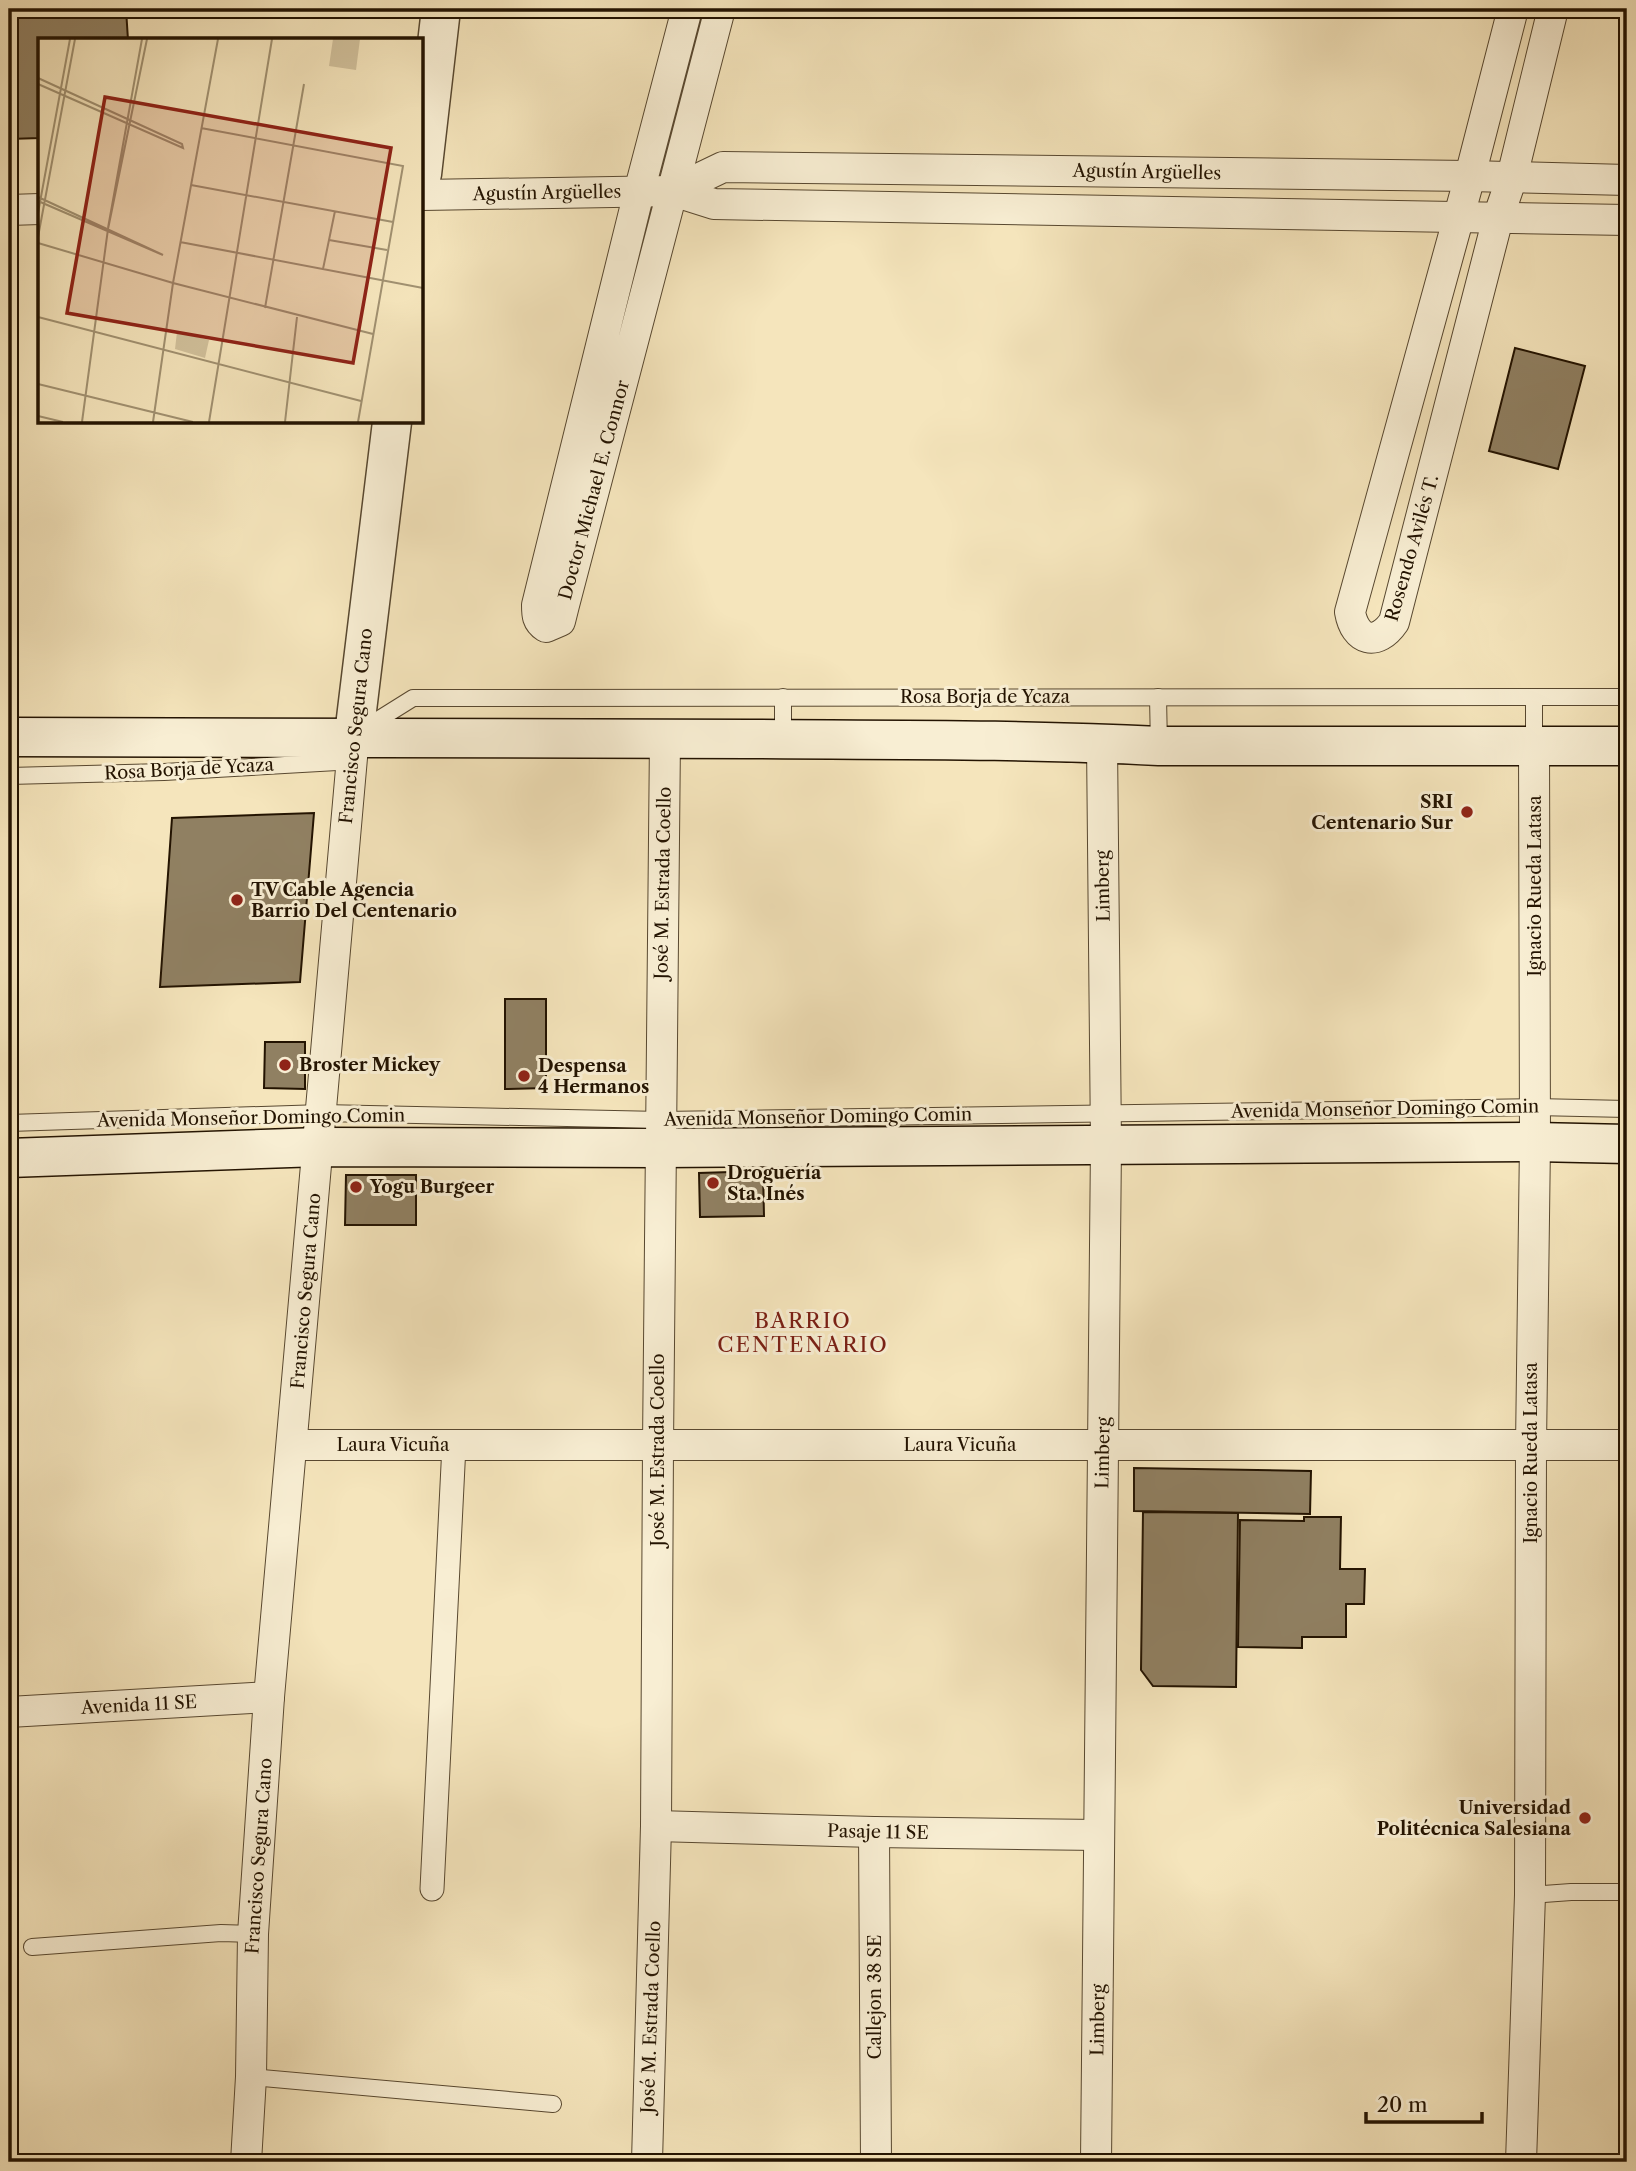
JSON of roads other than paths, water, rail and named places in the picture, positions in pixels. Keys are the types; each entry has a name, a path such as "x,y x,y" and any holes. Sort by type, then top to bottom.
{"main road":[{"path":"424,157 441,9"},
{"name":"Francisco Segura Cano","path":"354,736 392,424"},
{"name":"Rosa Borja de Ycaza","path":"9,737 354,736 783,739 1159,746 1627,746"},
{"name":"Avenida Monseñor Domingo Comin","path":"9,1158 320,1130 661,1134 1535,1125 1627,1144"}],"street":[{"name":"Doctor Michael E. Connor","path":"687,9 537,606 537,616 546,627 560,621 720,9"},
{"name":"Rosendo Avilés T.","path":"1513,9 1350,612 1352,625 1361,635 1375,638 1387,633 1394,622 1498,218 1512,177 1553,9"},
{"name":"Agustín Argüelles","path":"673,191 723,167 1627,180"},
{"path":"1061,210 1063,171"},
{"name":"Agustín Argüelles","path":"424,195 673,191 714,204 1627,220"},
{"path":"9,210 38,209"},
{"name":"Francisco Segura Cano","path":"246,2162 251,2077 253,1934 269,1697 354,736"},
{"name":"José M. Estrada Coello","path":"647,2162 656,1826 665,738"},
{"name":"Limberg","path":"1096,2162 1105,1128 1102,743"},
{"name":"Ignacio Rueda Latasa","path":"1521,2162 1530,1895 1535,1125 1534,744"},
{"name":"Laura Vicuña","path":"292,1445 1627,1446"},
{"path":"432,1889 454,1445"},
{"name":"Avenida 11 SE","path":"9,1712 269,1697"},
{"name":"Pasaje 11 SE","path":"656,1826 1100,1835"},
{"name":"Callejon 38 SE","path":"874,1832 876,2162"}],"lane":[{"path":"783,697 783,739"},
{"path":"1158,697 1159,746"},
{"path":"1534,697 1534,744"},
{"name":"Rosa Borja de Ycaza","path":"9,776 164,772 337,762 354,736 413,698 1627,697"},
{"name":"Avenida Monseñor Domingo Comin","path":"1535,1125 1627,1109"},
{"name":"Avenida Monseñor Domingo Comin","path":"9,1123 320,1130"},
{"path":"1530,1895 1627,1892"},
{"path":"32,1947 221,1933 253,1934"},
{"path":"251,2077 553,2104"}],"place":[{"name":"SRI Centenario Sur","path":"1467,812"},
{"name":"TV Cable Agencia Barrio Del Centenario","path":"237,900"},
{"name":"Broster Mickey","path":"285,1065"},
{"name":"Despensa 4 Hermanos","path":"524,1076"},
{"name":"Droguería Sta. Inés","path":"713,1183"},
{"name":"Yogu Burgeer","path":"356,1187"},
{"name":"Universidad Politécnica Salesiana","path":"1585,1818"}],"district":[{"name":"BARRIO CENTENARIO","path":"803,1332"}]}
